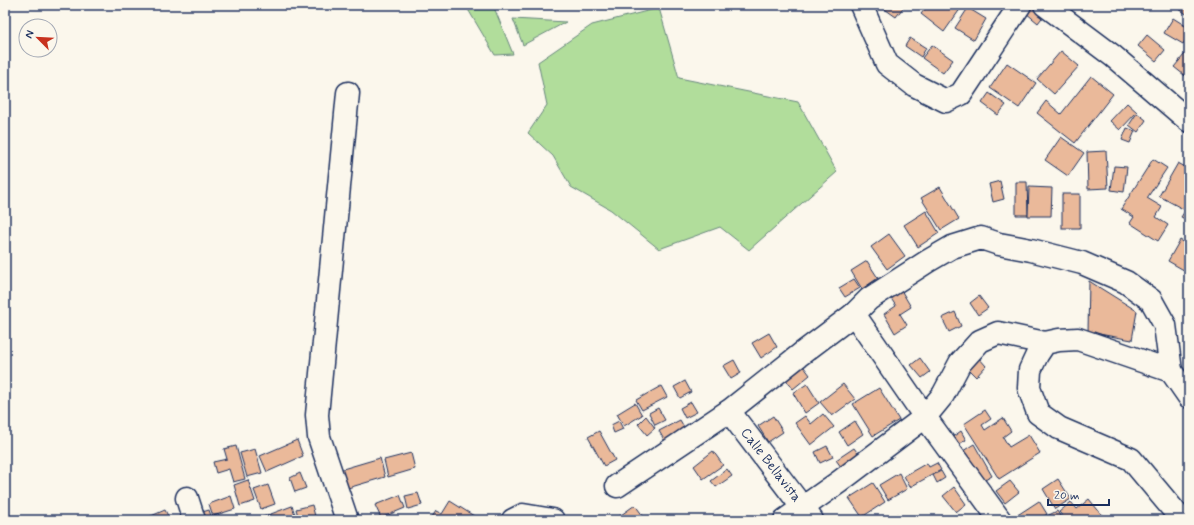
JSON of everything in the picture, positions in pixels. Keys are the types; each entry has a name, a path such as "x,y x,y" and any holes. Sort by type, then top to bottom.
{"street":[{"path":"861,5 887,64 914,85 946,100 961,94 1020,5"},
{"path":"1045,5 1113,56 1189,122"},
{"path":"347,520 319,437 317,415 348,93"},
{"path":"617,486 729,411 854,314 869,299 928,261 952,248 981,238 999,244 1031,250 1082,263 1126,282 1151,300 1165,325 1171,371 1189,397"},
{"path":"854,314 925,417 1000,520"},
{"path":"784,520 807,514 839,482 925,417 943,395 960,363 980,341 998,333 1045,344 1058,340 1078,339 1171,371"},
{"path":"1045,344 1037,355 1030,370 1029,388 1038,413 1059,428 1131,459 1182,520"},
{"name":"Calle Bellavista","path":"729,411 807,514"},
{"path":"187,498 194,520"},
{"path":"513,520 523,515 553,520"}],"green space":[{"path":"463,5 493,5 513,54 495,55 466,6"},
{"path":"659,8 679,78 798,102 837,172 749,250 720,227 659,249 611,210 571,187 553,156 528,133 547,105 538,62 592,25"},
{"path":"513,19 566,22 523,45"}],"building":[{"path":"879,5 905,5 896,17"},
{"path":"928,5 963,5 944,32 921,14"},
{"path":"1032,5 1042,5 1048,10 1038,23 1026,13"},
{"path":"1173,5 1189,5 1188,15"},
{"path":"968,8 986,19 974,40 955,28"},
{"path":"1173,18 1189,28 1189,35 1183,44 1164,33"},
{"path":"1147,35 1165,50 1156,61 1138,46"},
{"path":"910,38 926,48 921,57 905,46"},
{"path":"932,45 953,60 943,73 922,58"},
{"path":"1189,49 1189,79 1174,67"},
{"path":"1061,51 1079,66 1054,94 1037,79"},
{"path":"1007,63 1036,83 1019,108 990,88"},
{"path":"1091,76 1113,94 1075,143 1037,113 1046,101 1061,114"},
{"path":"989,93 1006,105 998,115 982,103"},
{"path":"1127,103 1137,112 1120,130 1110,121"},
{"path":"1137,113 1146,120 1138,132 1129,125"},
{"path":"1127,128 1135,131 1130,143 1122,140"},
{"path":"1061,137 1084,153 1068,176 1045,160"},
{"path":"1106,151 1108,188 1088,189 1087,152"},
{"path":"1153,159 1167,168 1147,198 1162,207 1156,217 1168,225 1158,241 1130,223 1134,217 1121,209"},
{"path":"1178,163 1189,169 1189,198 1183,209 1159,196"},
{"path":"1114,166 1127,167 1124,192 1111,190"},
{"path":"1000,181 1004,199 993,202 989,184"},
{"path":"1016,182 1027,182 1028,215 1016,215"},
{"path":"940,187 959,219 941,230 921,198"},
{"path":"1029,187 1052,188 1051,216 1028,216"},
{"path":"1062,194 1080,194 1080,228 1062,228"},
{"path":"1189,205 1189,221 1181,217"},
{"path":"926,211 939,233 918,247 904,225"},
{"path":"889,234 905,256 887,269 871,247"},
{"path":"1180,240 1189,245 1189,273 1168,261"},
{"path":"867,261 878,278 862,289 851,271"},
{"path":"854,279 860,288 845,297 839,288"},
{"path":"1089,281 1137,311 1132,340 1088,332"},
{"path":"901,290 911,307 900,314 907,325 895,333 884,314 896,306 890,297"},
{"path":"979,296 988,308 978,315 970,303"},
{"path":"955,312 961,326 949,332 942,318"},
{"path":"769,333 777,347 761,358 752,343"},
{"path":"920,358 930,372 922,378 911,365"},
{"path":"979,358 986,366 976,377 968,369"},
{"path":"734,360 741,373 731,379 723,366"},
{"path":"801,363 810,375 793,389 784,377"},
{"path":"685,381 691,392 680,398 674,387"},
{"path":"807,384 819,403 805,413 793,393"},
{"path":"843,384 855,399 832,416 820,402"},
{"path":"661,386 667,397 642,410 636,400"},
{"path":"879,388 899,420 873,436 853,404"},
{"path":"691,402 697,412 685,418 680,408"},
{"path":"635,403 642,415 624,426 617,414"},
{"path":"658,408 665,420 655,425 649,413"},
{"path":"985,410 991,419 982,425 985,430 1003,418 1011,431 1003,437 1009,447 1029,435 1040,453 999,479 964,424"},
{"path":"823,414 834,427 811,445 795,423 805,416 811,424"},
{"path":"646,416 655,428 647,435 638,424"},
{"path":"773,416 783,432 768,442 758,426"},
{"path":"680,420 688,434 667,445 659,431"},
{"path":"619,421 623,429 614,433 611,425"},
{"path":"855,421 863,434 847,445 839,432"},
{"path":"599,431 615,460 604,466 588,437"},
{"path":"961,431 966,440 959,444 954,436"},
{"path":"297,440 303,456 267,472 260,456"},
{"path":"974,444 992,476 978,484 960,453"},
{"path":"236,446 245,479 233,482 229,469 216,473 213,462 227,459 224,449"},
{"path":"827,446 833,457 820,463 815,452"},
{"path":"854,448 862,459 844,471 836,460"},
{"path":"255,449 262,473 247,477 240,453"},
{"path":"713,451 723,465 703,479 694,466"},
{"path":"411,453 415,469 388,477 384,460"},
{"path":"380,458 385,477 341,490 336,471"},
{"path":"927,463 929,467 937,463 941,470 910,487 904,476"},
{"path":"727,469 732,476 716,487 711,481"},
{"path":"941,471 945,478 937,483 933,475"},
{"path":"300,473 306,488 295,492 290,478"},
{"path":"899,473 907,489 888,500 879,485"},
{"path":"1058,479 1071,499 1055,509 1043,489"},
{"path":"248,480 255,501 240,506 234,485"},
{"path":"1010,481 1019,492 1005,503 996,491"},
{"path":"873,483 885,502 862,517 849,498"},
{"path":"268,485 275,504 261,509 254,490"},
{"path":"954,487 966,504 956,512 943,496"},
{"path":"418,493 422,505 408,509 405,496"},
{"path":"400,495 405,508 381,518 375,505"},
{"path":"231,496 235,509 213,516 209,504"},
{"path":"1089,499 1106,520 1083,520 1081,518 1079,520 1066,520 1059,512 1071,502 1077,509"},
{"path":"450,501 474,516 472,520 430,520 436,511 442,514"},
{"path":"1039,501 1047,514 1039,520 1014,520 1013,518"},
{"path":"312,505 315,516 299,520 296,509"},
{"path":"635,505 646,520 614,520"},
{"path":"292,506 297,520 255,520"},
{"path":"165,510 170,520 142,520"},
{"path":"209,510 212,519 201,520 199,513"},
{"path":"1057,511 1062,519 1044,520 1043,518"},
{"path":"898,514 902,520 889,520"}]}
